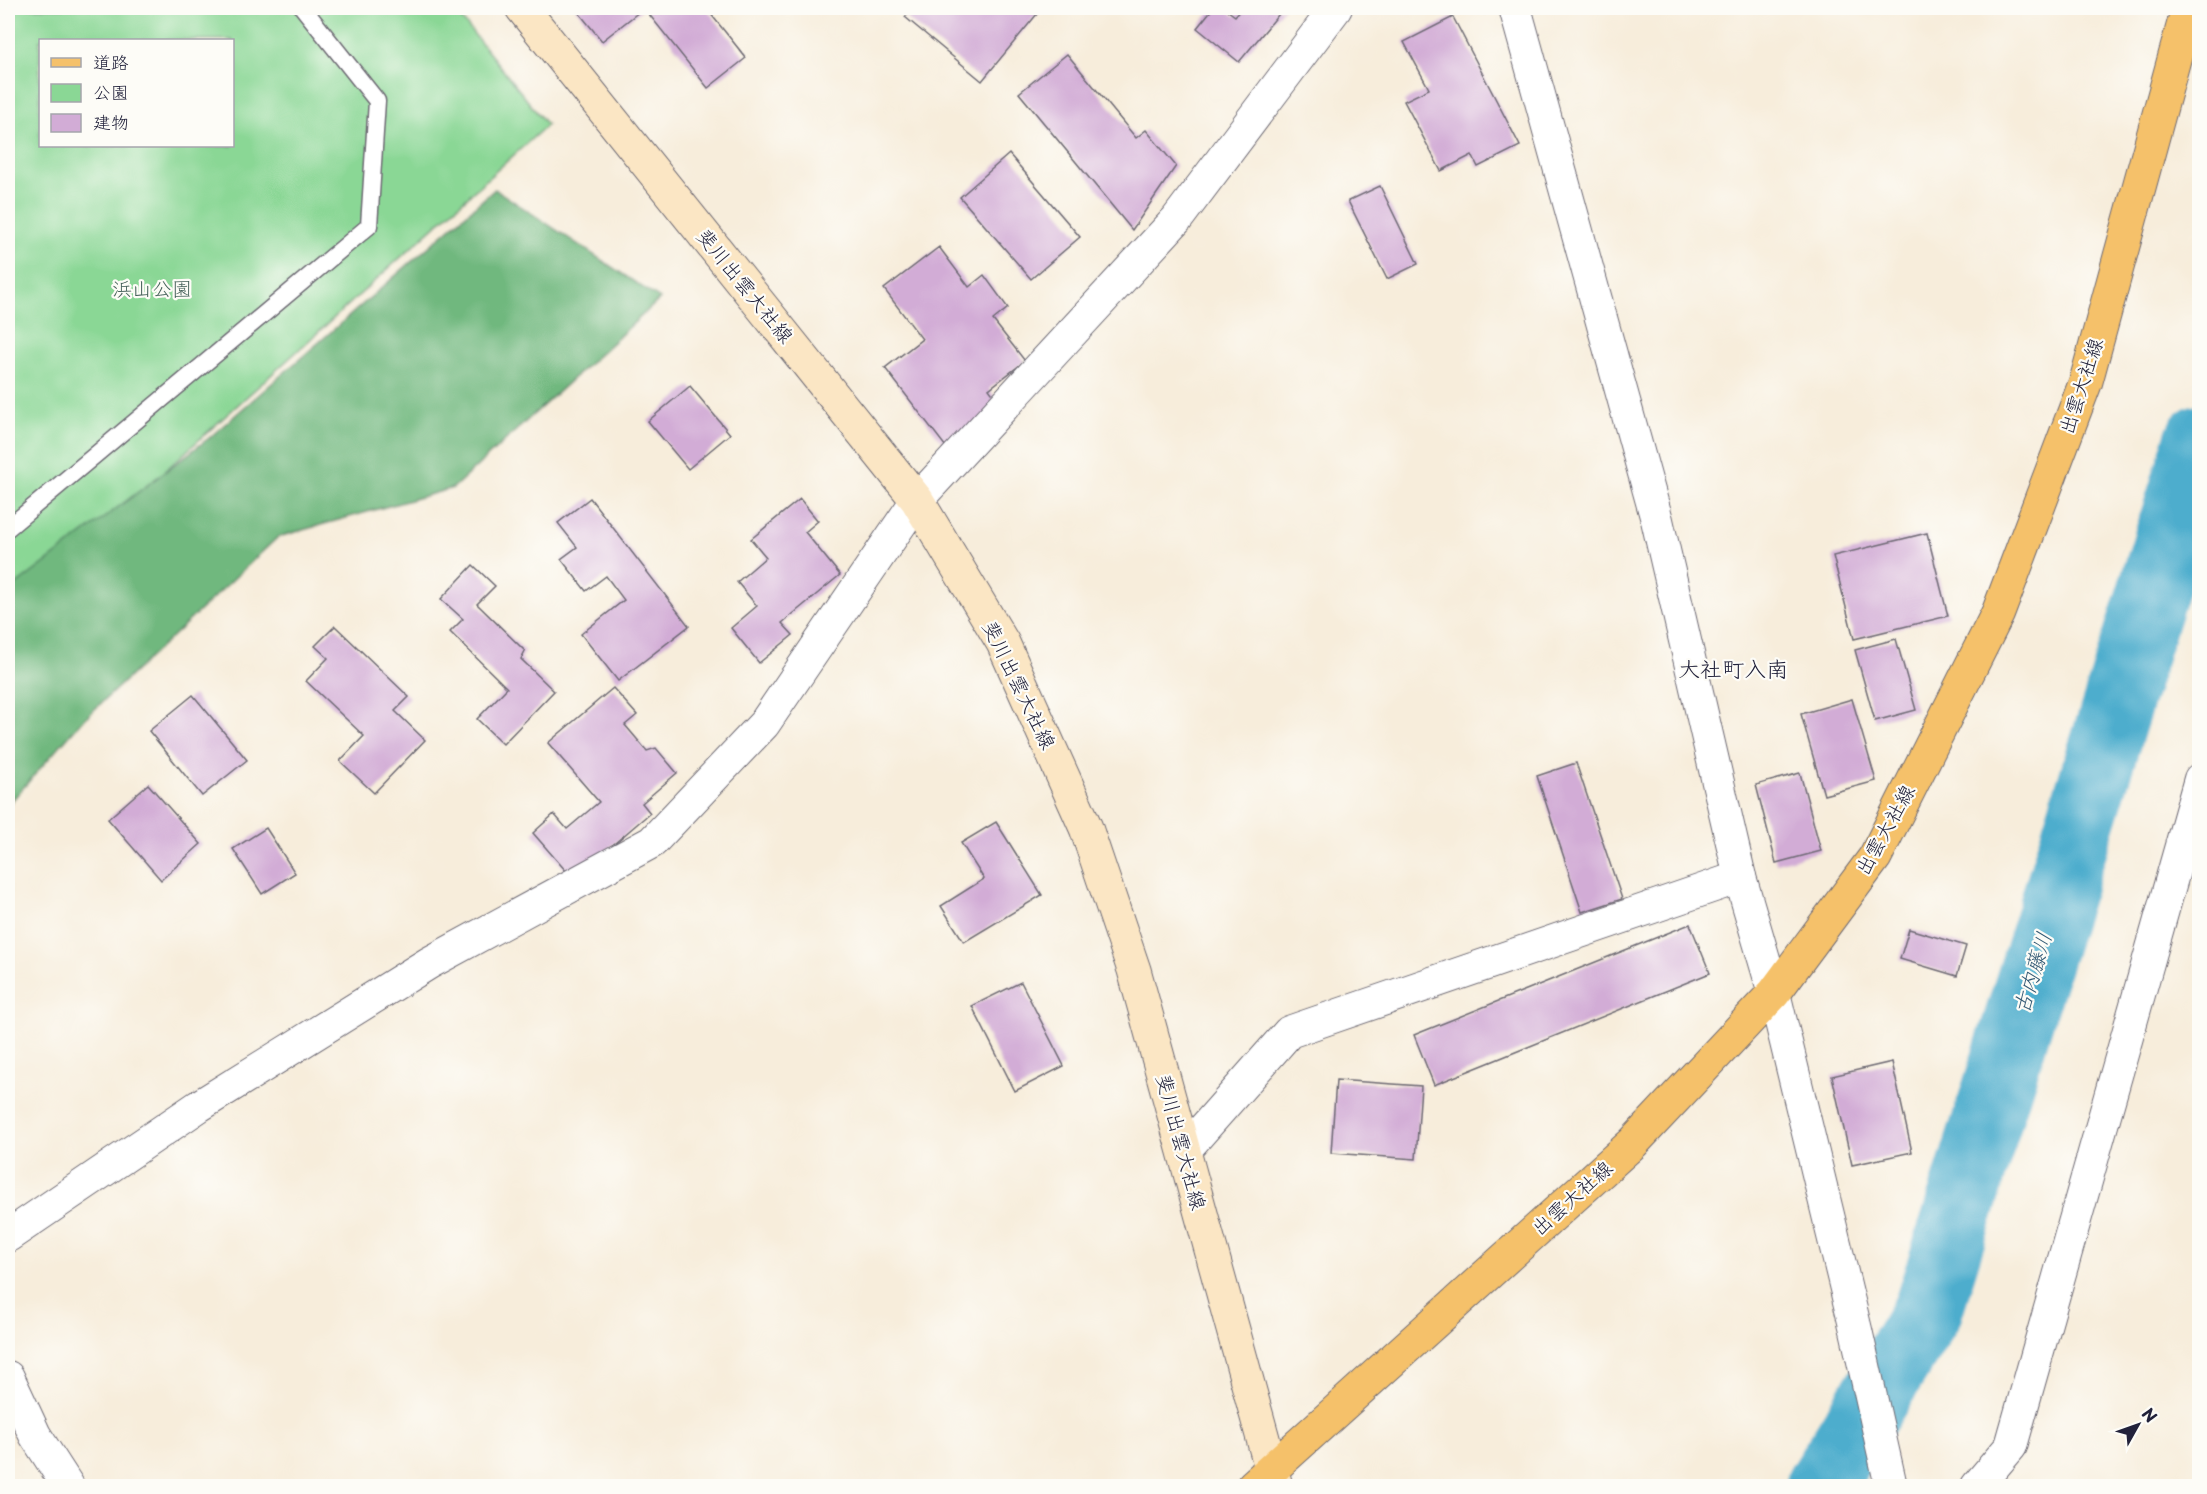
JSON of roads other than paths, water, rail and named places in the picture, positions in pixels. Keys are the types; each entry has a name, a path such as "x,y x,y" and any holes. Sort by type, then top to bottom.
{"main road":[{"name":"斐川出雲大社線","path":"522,8 917,500 1003,643 1086,828 1134,970 1184,1151 1267,1481"},
{"name":"出雲大社線","path":"1267,1481 1633,1143 1773,993 1875,857 1998,613 2085,381 2188,8"}],"street":[{"path":"8,1236 199,1106 429,963 652,842 764,724 917,500 1177,219 1336,8"},
{"path":"1515,8 1657,520 1740,877 1773,993 1856,1328 1891,1486"},
{"path":"1977,1486 2011,1446 2199,779"},
{"path":"1184,1151 1289,1032 1740,877"},
{"path":"8,1377 34,1434 68,1486"}],"lane":[{"path":"8,528 369,226 377,102 303,8"}],"waterway":[{"name":"古内藤川","path":"1820,1486 1928,1310 2200,439"}],"district":[{"name":"大社町入南","path":"1733,669"}],"park label":[{"name":"浜山公園","path":"152,289"}]}
